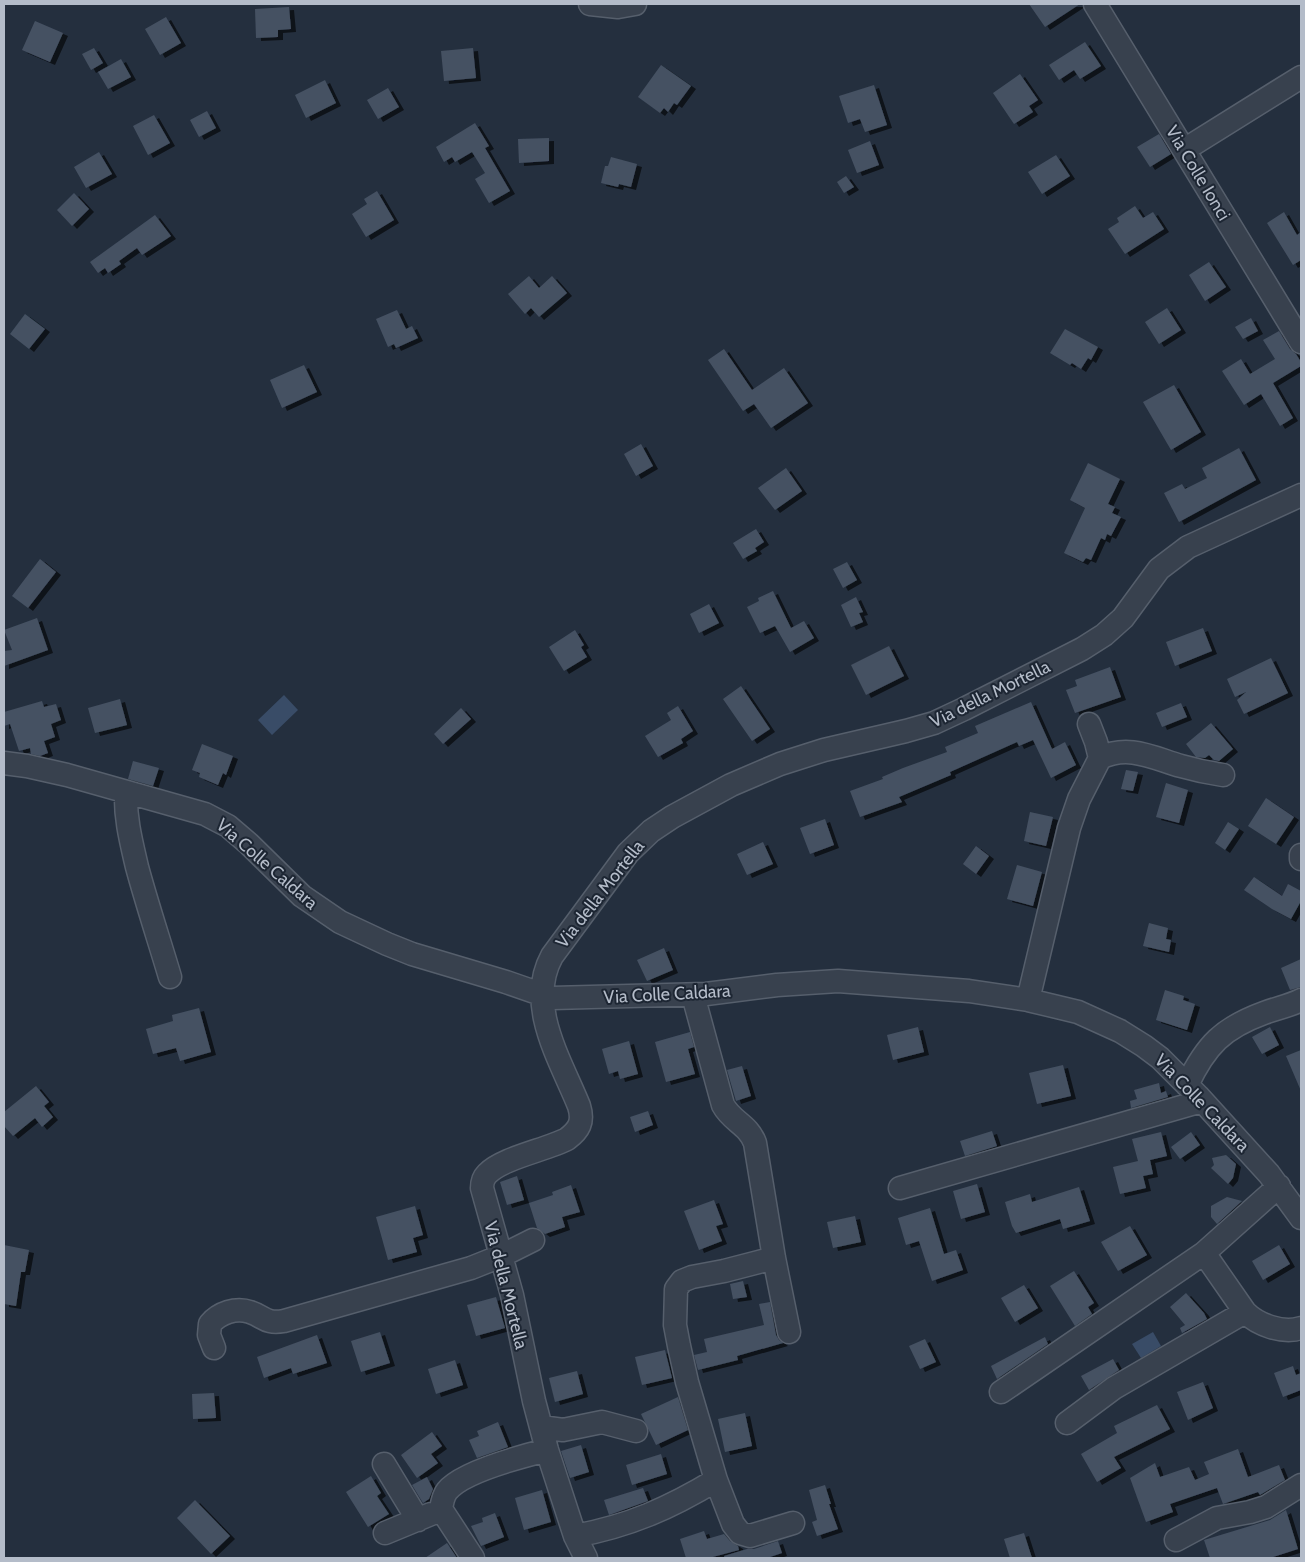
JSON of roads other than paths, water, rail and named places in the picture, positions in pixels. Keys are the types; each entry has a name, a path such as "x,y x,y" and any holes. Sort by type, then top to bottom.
{"street":[{"path":"590,4 614,7 635,4"},
{"name":"Via Colle Ionci","path":"1095,4 1301,342"},
{"path":"1184,150 1301,77"},
{"name":"Via della Mortella","path":"586,1558 576,1536 547,1450 514,1305 483,1193 483,1179 490,1171 500,1165 567,1139 578,1130 582,1120 579,1106 547,1030 544,1017 544,975 552,956 621,861 642,839 663,822 730,785 780,764 824,750 906,731 964,710 1104,635 1122,618 1159,569 1188,547 1301,495"},
{"path":"1028,1000 1069,828 1079,800 1100,758 1089,724"},
{"path":"1100,758 1117,752 1138,752 1196,770 1223,775"},
{"name":"Via Colle Caldara","path":"4,763 46,769 190,808 219,820 249,844 302,896 335,919 357,931 412,954 506,982 543,996 572,999 692,995 783,984 838,981 970,991 1028,1000 1078,1012 1112,1027 1155,1054 1243,1144 1279,1186 1301,1218"},
{"path":"126,792 126,816 129,832 141,882 170,977"},
{"path":"692,995 723,1105 732,1118 748,1129 754,1140 789,1332"},
{"path":"900,1188 1195,1093 1206,1050 1221,1035 1253,1017 1301,1000"},
{"path":"1000,1392 1204,1252 1279,1186"},
{"path":"214,1348 209,1335 210,1324 220,1316 231,1311 246,1310 267,1321 284,1321 463,1270 500,1256 532,1240"},
{"path":"1204,1252 1245,1312 1254,1320 1287,1330 1301,1328"},
{"path":"774,1258 692,1277 682,1282 676,1289 675,1325 687,1382 716,1480 732,1524 743,1534 754,1536 793,1523"},
{"path":"1067,1423 1114,1388 1245,1312"},
{"path":"541,1427 563,1430 602,1422 636,1431"},
{"path":"385,1533 440,1509 446,1492 458,1482 484,1470 547,1450"},
{"path":"384,1464 418,1520"},
{"path":"576,1536 607,1529 653,1514 716,1480"},
{"path":"1176,1540 1217,1518 1266,1507 1301,1485"},
{"path":"440,1509 473,1558"}],"water":[{"path":"284,695 298,710 272,735 258,720"},
{"path":"1153,1332 1161,1346 1141,1358 1132,1344"}]}
